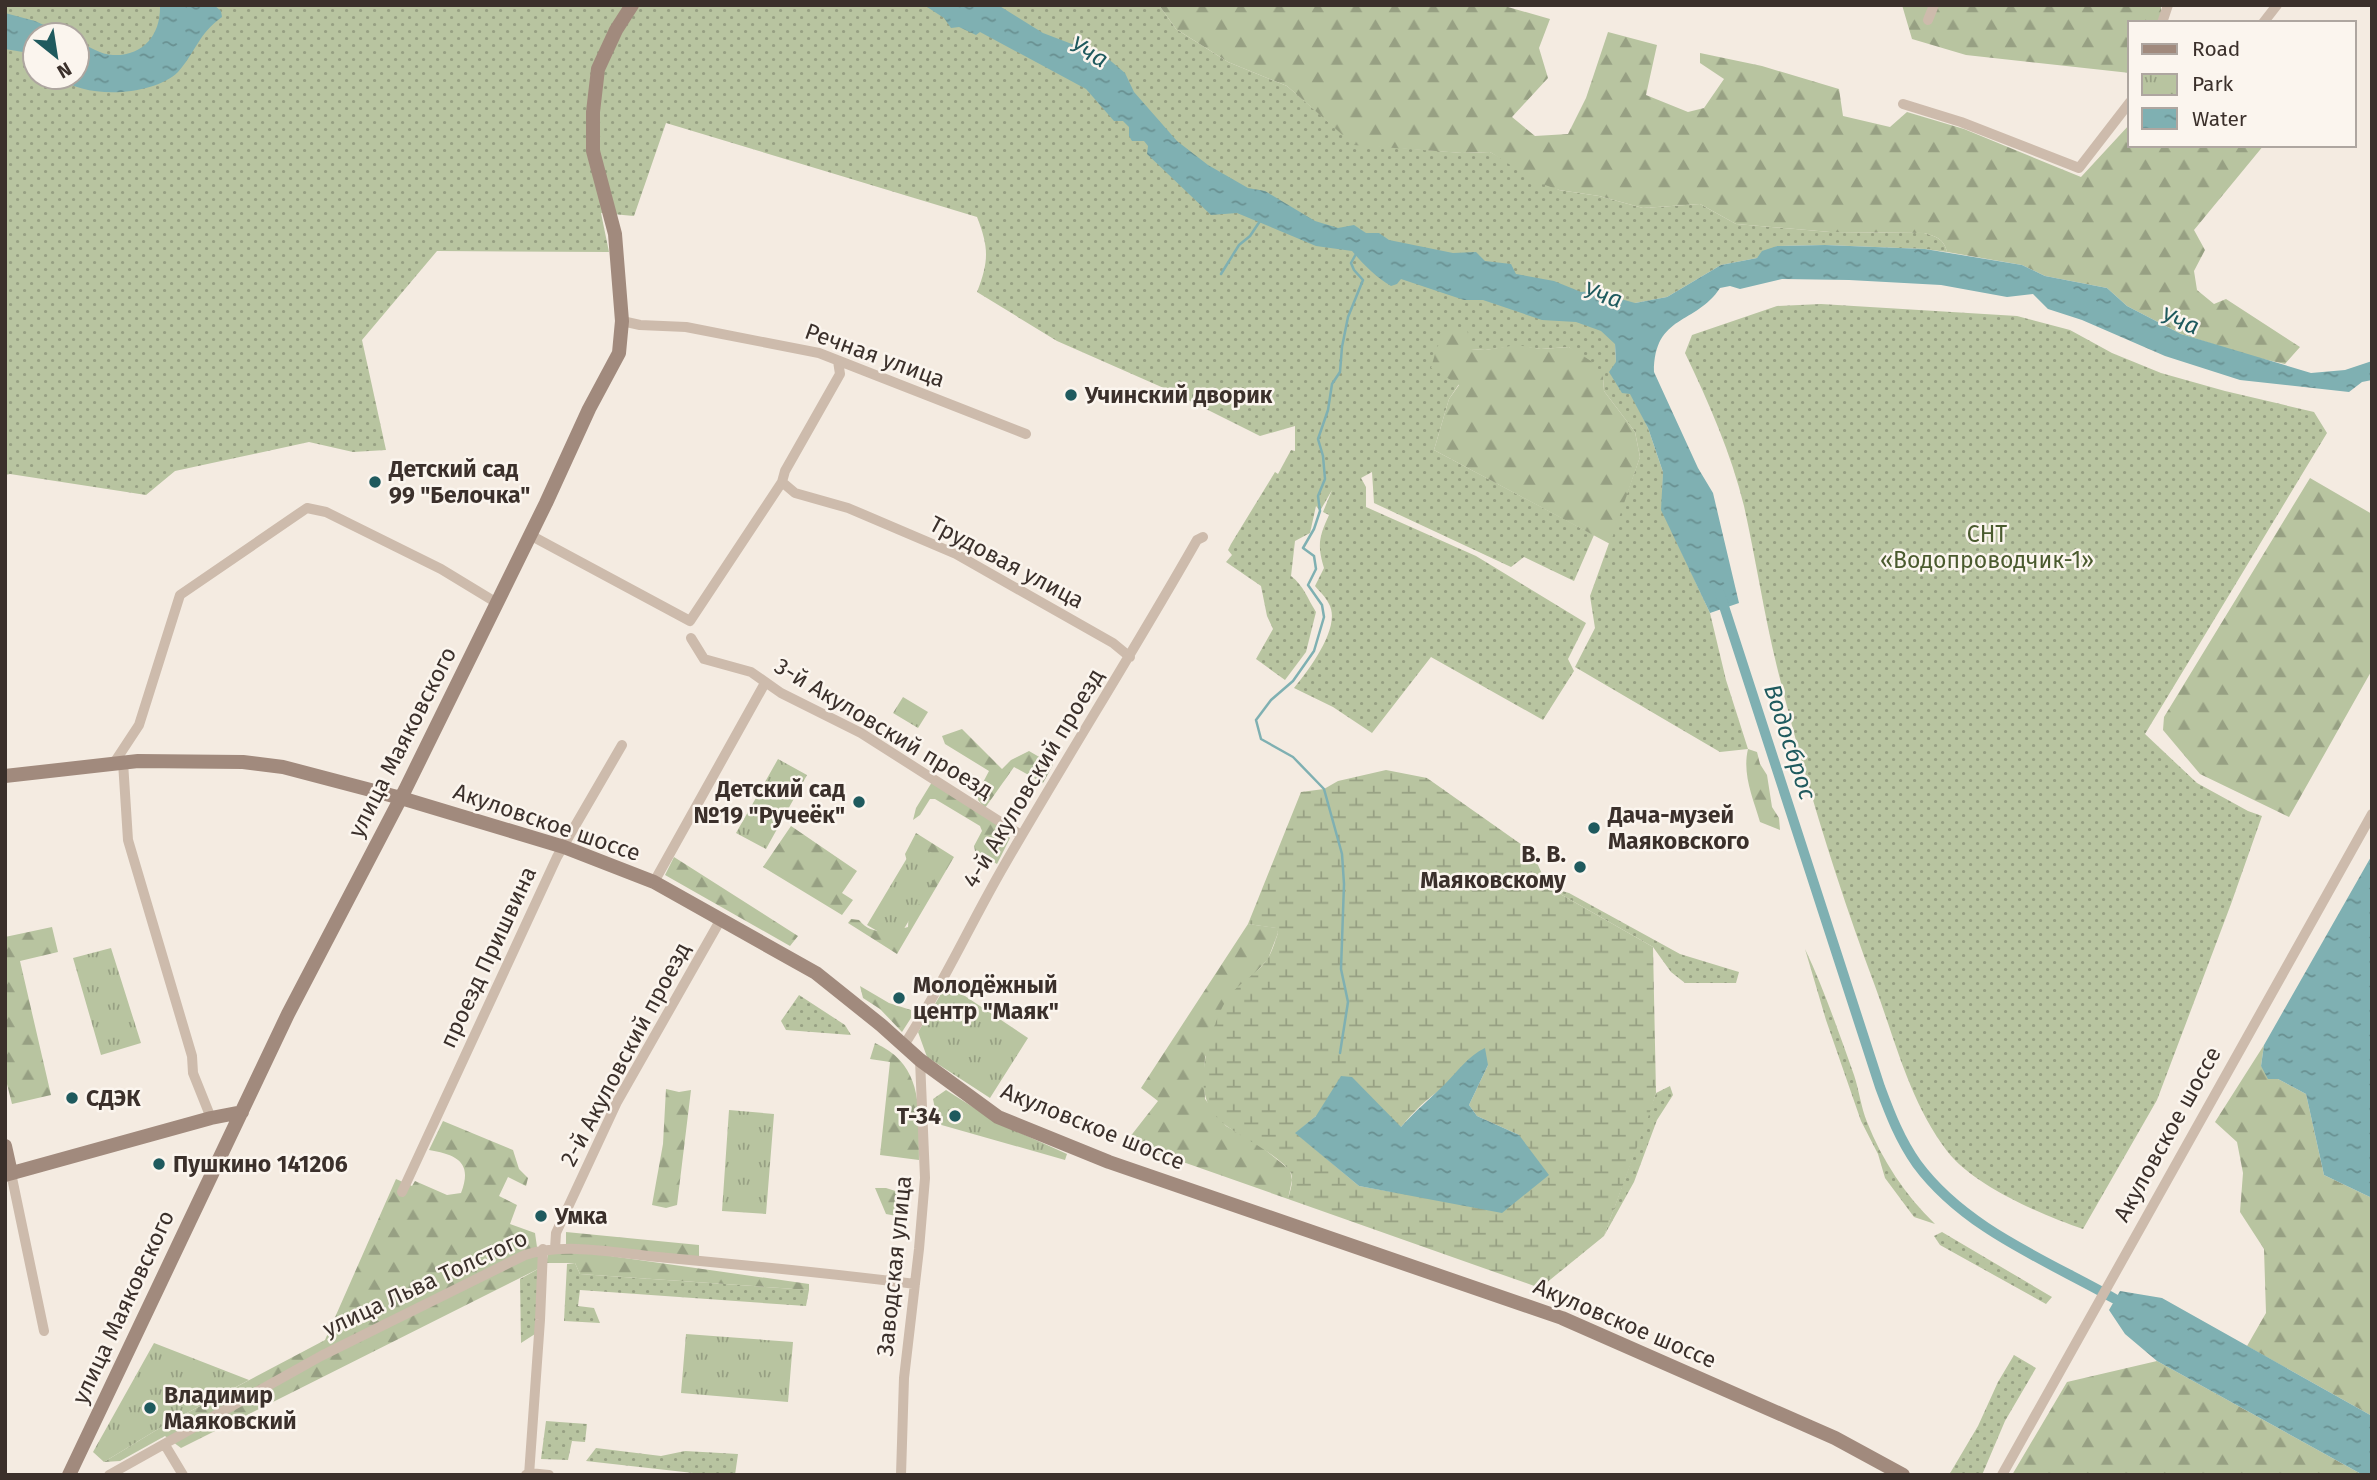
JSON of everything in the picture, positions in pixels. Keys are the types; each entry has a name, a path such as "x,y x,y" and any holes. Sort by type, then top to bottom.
{"street":[{"name":"улица Маяковского","path":"72,1473 288,1014 401,798 619,353 622,321 615,234 593,151 593,112 598,69 615,30 632,5"},
{"path":"1928,20 1934,5"},
{"path":"2265,21 2277,5"},
{"path":"1903,104 1961,122 2079,169 2128,105"},
{"name":"Речная улица","path":"622,321 640,325 687,327 819,353 1026,434"},
{"path":"530,535 690,621 782,482 785,471 840,374 838,361"},
{"name":"Трудовая улица","path":"782,482 794,493 848,508 956,554 1112,643 1130,657"},
{"path":"211,1118 193,1073 192,1056 128,840 119,763 139,725 180,595 307,508 326,512 441,569 497,603"},
{"name":"4-й Акуловский проезд","path":"904,1045 934,996 1021,835 1130,657 1197,540 1203,537"},
{"name":"3-й Акуловский проезд","path":"691,638 704,659 751,672 765,683 861,733 1021,835"},
{"path":"654,882 765,683"},
{"name":"проезд Пришвина","path":"402,1192 557,857 622,746"},
{"name":"Акуловское шоссе","path":"5,776 119,763 243,762 283,767 401,798 564,847 654,882 816,972 920,1060 998,1117 1109,1161 1562,1318 1835,1438 1903,1475"},
{"name":"Акуловское шоссе","path":"2002,1475 2372,814"},
{"name":"2-й Акуловский проезд","path":"528,1474 540,1320 549,1249 617,1102 721,919"},
{"name":"Заводская улица","path":"901,1475 904,1378 925,1178 920,1060"},
{"path":"8,1174 211,1118 242,1112"},
{"path":"5,1146 8,1174 44,1331"},
{"name":"улица Льва Толстого","path":"108,1475 321,1356 525,1255 549,1249 915,1284"},
{"path":"165,1445 183,1475"},
{"path":"528,1474 549,1475"}],"green space":[{"path":"5,5 1159,5 1176,29 1228,62 1287,86 1354,144 1462,153 1490,152 1559,190 1599,196 1643,208 1700,204 1736,224 1830,232 1924,233 1939,239 1947,252 1825,245 1777,246 1757,258 1721,265 1667,297 1635,303 1615,343 1616,362 1648,428 1663,472 1662,510 1710,613 1726,680 1748,749 1720,752 1575,667 1595,628 1590,596 1640,457 1635,432 1604,391 1603,377 1569,347 1471,349 1459,384 1449,399 1434,450 1594,535 1574,581 1524,557 1511,567 1374,503 1372,472 1361,478 1366,487 1366,507 1476,556 1586,623 1568,659 1574,671 1543,720 1431,657 1372,733 1333,707 1294,688 1322,648 1331,624 1329,604 1315,586 1324,568 1320,541 1329,515 1323,512 1332,490 1320,511 1316,506 1310,533 1295,541 1291,576 1302,588 1316,612 1306,652 1285,680 1256,659 1273,629 1267,616 1261,586 1226,562 1232,555 1228,550 1231,544 1275,472 1278,474 1291,450 1295,451 1295,426 1260,436 1166,389 1057,341 977,292 986,255 984,237 977,217 666,123 634,216 601,213 609,252 437,251 362,340 386,450 353,452 309,442 175,471 146,495 5,475"},
{"path":"1159,5 1501,5 1550,19 1539,48 1548,78 1512,117 1535,136 1568,134 1586,98 1608,32 1657,45 1646,95 1688,112 1704,108 1724,79 1700,63 1700,53 1762,66 1839,89 1843,116 1890,127 1907,112 1964,129 2081,177 2128,126 2128,147 2262,147 2194,230 2205,250 2194,271 2197,290 2214,304 2226,299 2300,347 2285,364 2250,356 2181,334 2127,306 2107,288 2045,276 2022,265 1947,252 1939,239 1924,233 1830,232 1736,224 1700,204 1643,208 1599,196 1559,190 1537,182 1490,152 1462,153 1354,145 1287,86 1228,62 1176,29"},
{"path":"1902,5 2161,5 2161,21 2128,21 2128,73 1966,55 1912,39"},
{"name":"СНТ «Водопроводчик-1»","path":"1821,304 2017,316 2070,330 2112,353 2161,373 2314,412 2327,433 2145,734 2197,783 2262,816 2157,1100 2083,1229 2010,1198 1959,1164 1934,1132 1913,1092 1847,907 1798,748 1777,667 1739,486 1719,428 1685,353 1692,335 1777,306"},
{"path":"1467,329 1471,349 1485,350 1517,345 1541,349 1569,347 1591,361 1599,370 1603,377 1604,391 1635,432 1640,457 1610,544 1434,450 1449,399 1459,385 1431,368 1437,347 1450,330"},
{"path":"2310,478 2372,514 2372,670 2289,817 2200,774 2163,730 2164,717"},
{"path":"903,697 928,712 918,728 893,713"},
{"path":"962,729 1002,769 1011,760 1029,751 1053,765 1043,783 1014,767 985,808 978,800 979,790 989,771 945,744 942,736"},
{"path":"1748,749 1757,752 1767,775 1772,807 1779,818 1780,830 1760,822 1747,777"},
{"path":"778,759 807,775 766,849 736,833"},
{"path":"1386,770 1427,778 1532,852 1548,887 1653,947 1656,1093 1650,1112 1604,1236 1540,1288 1288,1199 1292,1179 1288,1169 1221,1121 1206,1098 1203,1082 1205,1060 1218,1017 1230,995 1264,963 1278,933 1276,928 1248,924 1301,792 1324,789 1338,781","holes":["1488,1065 1469,1105 1477,1116 1519,1135 1398,1193 1359,1186 1296,1133 1316,1116 1401,1127 1440,1090"]},
{"path":"932,782 1005,828 1010,838 997,864 975,851 974,846 982,831 980,826 935,799 930,799 920,815 913,820 916,808"},
{"path":"791,826 857,871 842,893 853,900 842,915 763,867"},
{"path":"916,833 954,857 897,954 848,923 851,919 859,920 875,931 908,927 911,876 905,854"},
{"path":"916,843 945,861 896,942 867,925"},
{"path":"674,857 798,936 790,946 665,875"},
{"path":"1548,887 1569,893 1680,954 1739,972 1736,983 1685,983 1671,972 1653,947"},
{"path":"1248,924 1277,928 1278,933 1268,959 1257,971 1205,1057 1205,1099 1226,1126 1258,1144 1290,1170 1292,1180 1288,1199 1126,1142 1158,1101 1141,1088"},
{"path":"52,927 58,952 20,961 51,1095 12,1104 5,1076 5,937"},
{"path":"111,948 141,1043 101,1055 73,958"},
{"path":"1805,949 1837,1027 1873,1136 1904,1189 1935,1224 1914,1217 1885,1178 1878,1154 1861,1121"},
{"path":"947,984 1028,1038 990,1098 927,1057 918,1032"},
{"path":"860,986 889,1003 911,1010 911,1018 902,1032 880,1009 863,998"},
{"path":"799,995 845,1025 851,1035 786,1030 781,1021"},
{"path":"875,1043 903,1064 911,1077 918,1108 919,1160 880,1155 890,1062 870,1059"},
{"path":"2264,1045 2261,1066 2306,1094 2324,1175 2372,1198 2372,1416 2247,1346 2266,1313 2264,1249 2240,1212 2243,1173 2237,1142 2215,1122"},
{"path":"1670,1086 1673,1095 1657,1120 1634,1182 1604,1236 1656,1093"},
{"path":"666,1089 679,1092 691,1090 677,1205 666,1208 652,1205 663,1144"},
{"path":"946,1090 998,1123 1067,1154 1065,1160 938,1124 933,1099"},
{"path":"729,1110 774,1114 766,1214 722,1211"},
{"path":"443,1121 513,1150 519,1169 528,1178 526,1186 508,1177 499,1196 517,1205 510,1224 535,1233 540,1268 181,1448 165,1436 120,1461 104,1462 168,1423 325,1340 396,1179 412,1186 415,1181 447,1195 461,1193 464,1167 448,1154 429,1150"},
{"path":"875,1188 886,1188 908,1195 902,1217 886,1214"},
{"path":"566,1232 699,1245 699,1261 582,1252 809,1284 809,1290 580,1274 575,1263 546,1263 550,1247 566,1249"},
{"path":"1942,1232 2052,1297 2046,1304 1940,1245 1934,1236"},
{"path":"575,1263 580,1274 809,1290 806,1306 580,1290 578,1306 594,1308 600,1323 564,1321 567,1264"},
{"path":"540,1268 535,1334 521,1343 520,1279"},
{"path":"686,1334 793,1342 788,1402 681,1393"},
{"path":"154,1343 249,1380 168,1423 104,1462 93,1452"},
{"path":"2014,1355 2036,1368 2005,1421 1982,1475 1949,1475 1978,1426"},
{"path":"2157,1361 2363,1475 2012,1475 2067,1382"},
{"path":"546,1421 587,1424 585,1442 572,1441 568,1460 541,1459"},
{"path":"596,1448 661,1456 685,1451 738,1454 735,1475 711,1475 586,1461"}],"water":[{"path":"160,5 214,5 221,11 222,17 202,37 178,72 167,80 136,90 91,90 91,48 108,55 134,52 154,34 160,16"},
{"name":"Уча","path":"924,5 998,5 1043,33 1106,57 1125,73 1134,92 1177,141 1208,165 1248,188 1265,191 1315,221 1338,228 1354,225 1366,233 1379,233 1389,240 1453,253 1476,252 1485,261 1511,264 1516,274 1554,281 1581,292 1593,291 1635,303 1667,297 1721,265 1757,258 1762,251 1777,246 1925,249 2022,265 2045,276 2107,288 2127,306 2181,334 2311,373 2345,370 2372,361 2372,380 2362,382 2349,392 2240,380 2165,356 2082,320 2048,309 2033,294 2007,297 1941,285 1849,280 1782,279 1740,289 1730,286 1720,288 1700,309 1678,322 1661,340 1656,353 1654,372 1698,468 1713,493 1739,603 1710,613 1661,510 1663,472 1648,428 1630,394 1622,393 1609,372 1616,362 1615,344 1601,331 1576,322 1542,320 1483,300 1464,300 1401,279 1391,286 1380,279 1352,251 1316,246 1237,213 1211,215 1147,154 1148,146 1144,141 1132,141 1129,127 1123,121 1114,121 1086,89 980,32 976,35 959,27 951,28 944,18"},
{"path":"5,13 35,21 21,21 21,52 5,49"},
{"path":"2372,855 2372,1198 2324,1175 2306,1094 2278,1079 2268,1079 2261,1066 2264,1045"},
{"path":"1485,1048 1488,1065 1469,1105 1477,1116 1519,1135 1549,1175 1502,1213 1359,1186 1295,1133 1316,1116 1341,1076 1352,1077 1401,1127 1468,1059"},
{"path":"2120,1291 2162,1298 2372,1416 2372,1475 2363,1475 2157,1361 2125,1334 2109,1310"}],"waterway":[{"path":"1221,274 1239,245 1250,236 1260,221"},
{"path":"1340,1053 1348,1002 1341,969 1344,884 1342,854 1324,789 1293,757 1261,739 1256,720 1271,700 1293,681 1314,651 1324,617 1322,605 1308,585 1316,569 1314,556 1303,548 1320,511 1318,496 1325,479 1318,439 1328,410 1332,384 1340,372 1348,317 1363,280 1351,263 1356,254"},
{"name":"Водосброс","path":"1720,594 1880,1087 1905,1146 1936,1187 1958,1207 2008,1241 2115,1299"}],"place":[{"name":"Учинский дворик","path":"1071,395"},
{"name":"Детский сад 99 \"Белочка\"","path":"375,482"},
{"name":"Детский сад №19 \"Ручеёк\"","path":"859,802"},
{"name":"Дача-музей Маяковского","path":"1594,828"},
{"name":"В. В. Маяковскому","path":"1580,867"},
{"name":"Молодёжный центр \"Маяк\"","path":"899,998"},
{"name":"СДЭК","path":"72,1098"},
{"name":"Т-34","path":"955,1116"},
{"name":"Пушкино 141206","path":"159,1164"},
{"name":"Умка","path":"541,1216"},
{"name":"Владимир Маяковский","path":"150,1408"}]}
